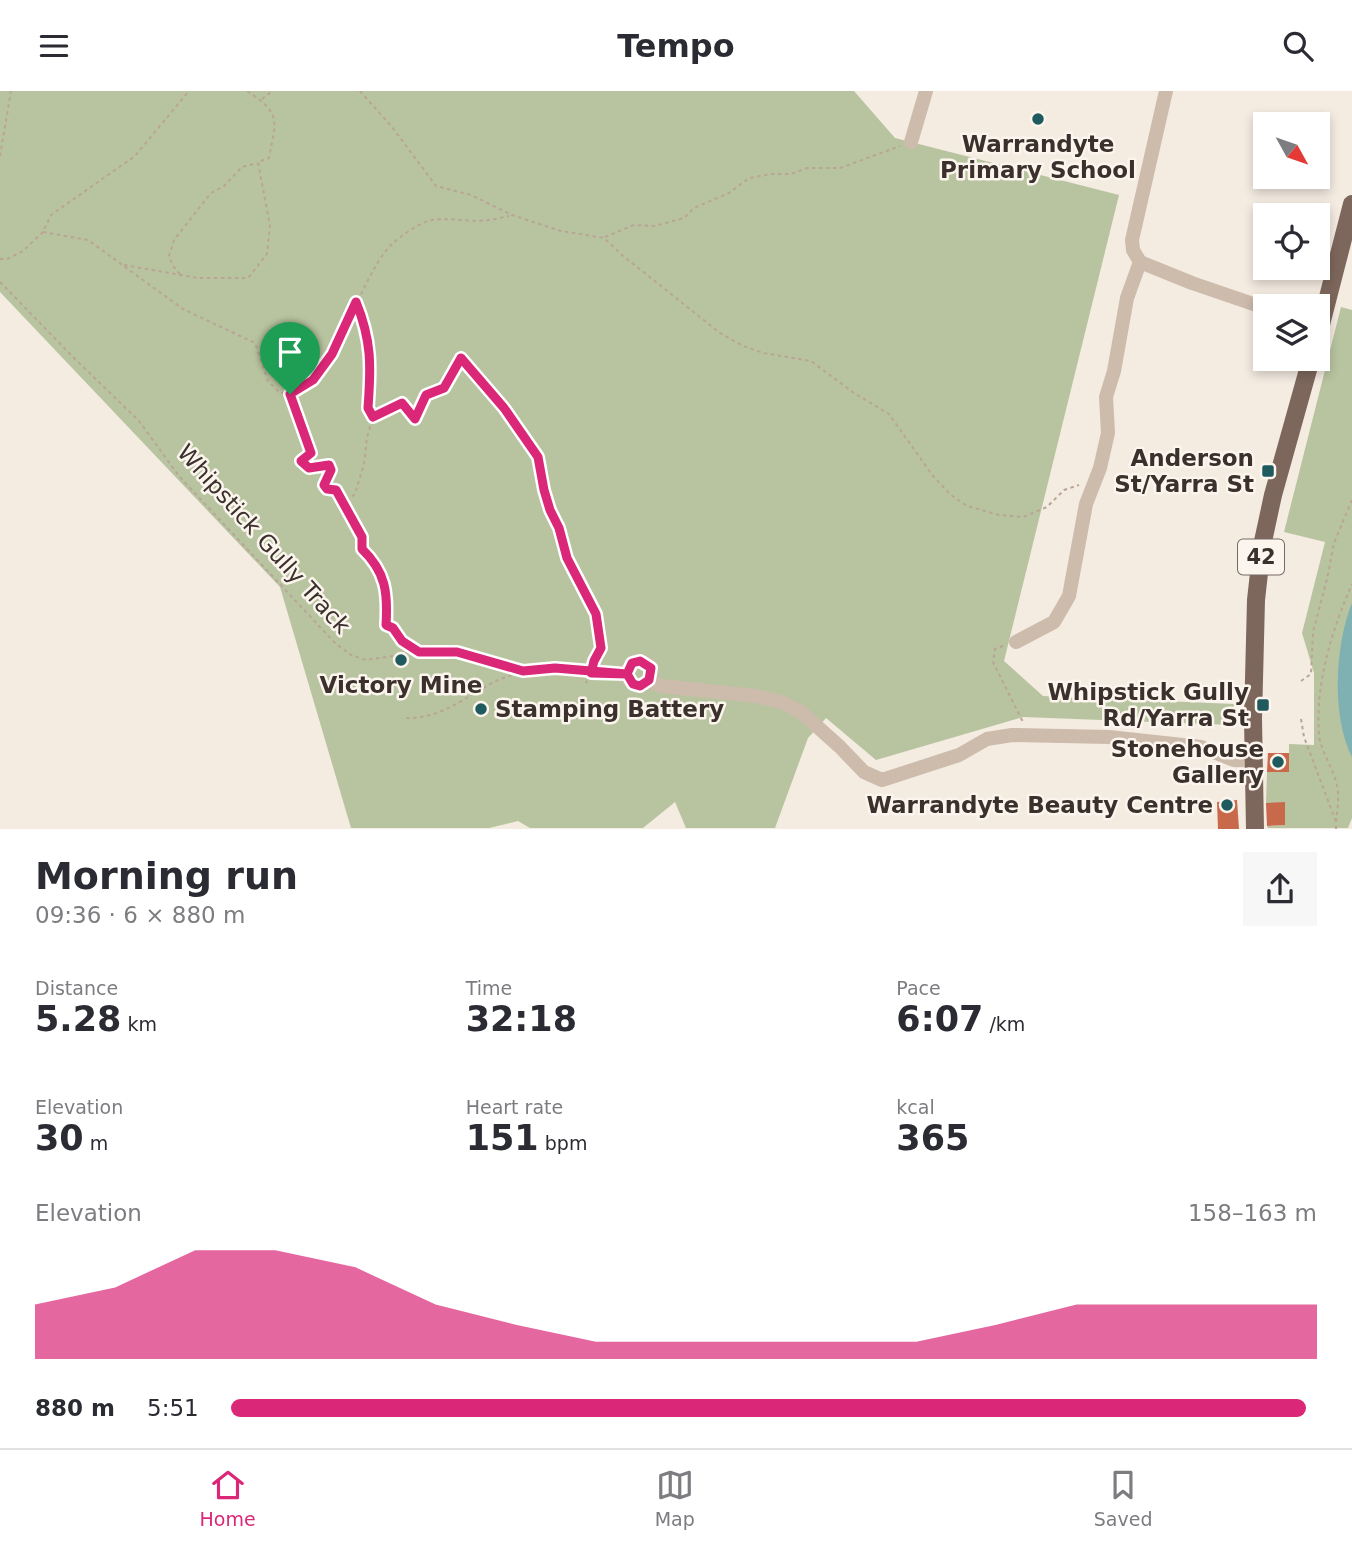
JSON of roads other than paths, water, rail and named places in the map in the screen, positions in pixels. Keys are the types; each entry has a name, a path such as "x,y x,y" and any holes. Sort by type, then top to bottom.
{"main road":[{"path":"1328,294 1352,204"},
{"name":"42","path":"1255,828 1252,761 1256,600 1262,546 1273,495 1308,371"}],"street":[{"path":"911,142 926,91"},
{"path":"1166,91 1132,240 1133,250 1140,262 1253,305"},
{"path":"1016,642 1054,622 1069,596 1086,504 1108,433 1106,397 1114,370 1127,298 1140,262"},
{"path":"627,674 632,663 645,662 651,668 649,680 661,686 756,696 781,702 800,712 840,747 863,772 882,780 959,755 987,739 1030,735 1109,737 1201,747 1234,760 1252,761"}],"water":[{"path":"1352,603 1352,757 1341,722 1338,680 1342,639"}],"place":[{"name":"Warrandyte Primary School","path":"1038,119"},
{"name":"Anderson St/Yarra St","path":"1268,471"},
{"name":"Victory Mine","path":"401,660"},
{"name":"Whipstick Gully Rd/Yarra St","path":"1263,705"},
{"name":"Stamping Battery","path":"481,709"},
{"name":"Stonehouse Gallery","path":"1278,762"},
{"name":"Warrandyte Beauty Centre","path":"1227,805"}]}
